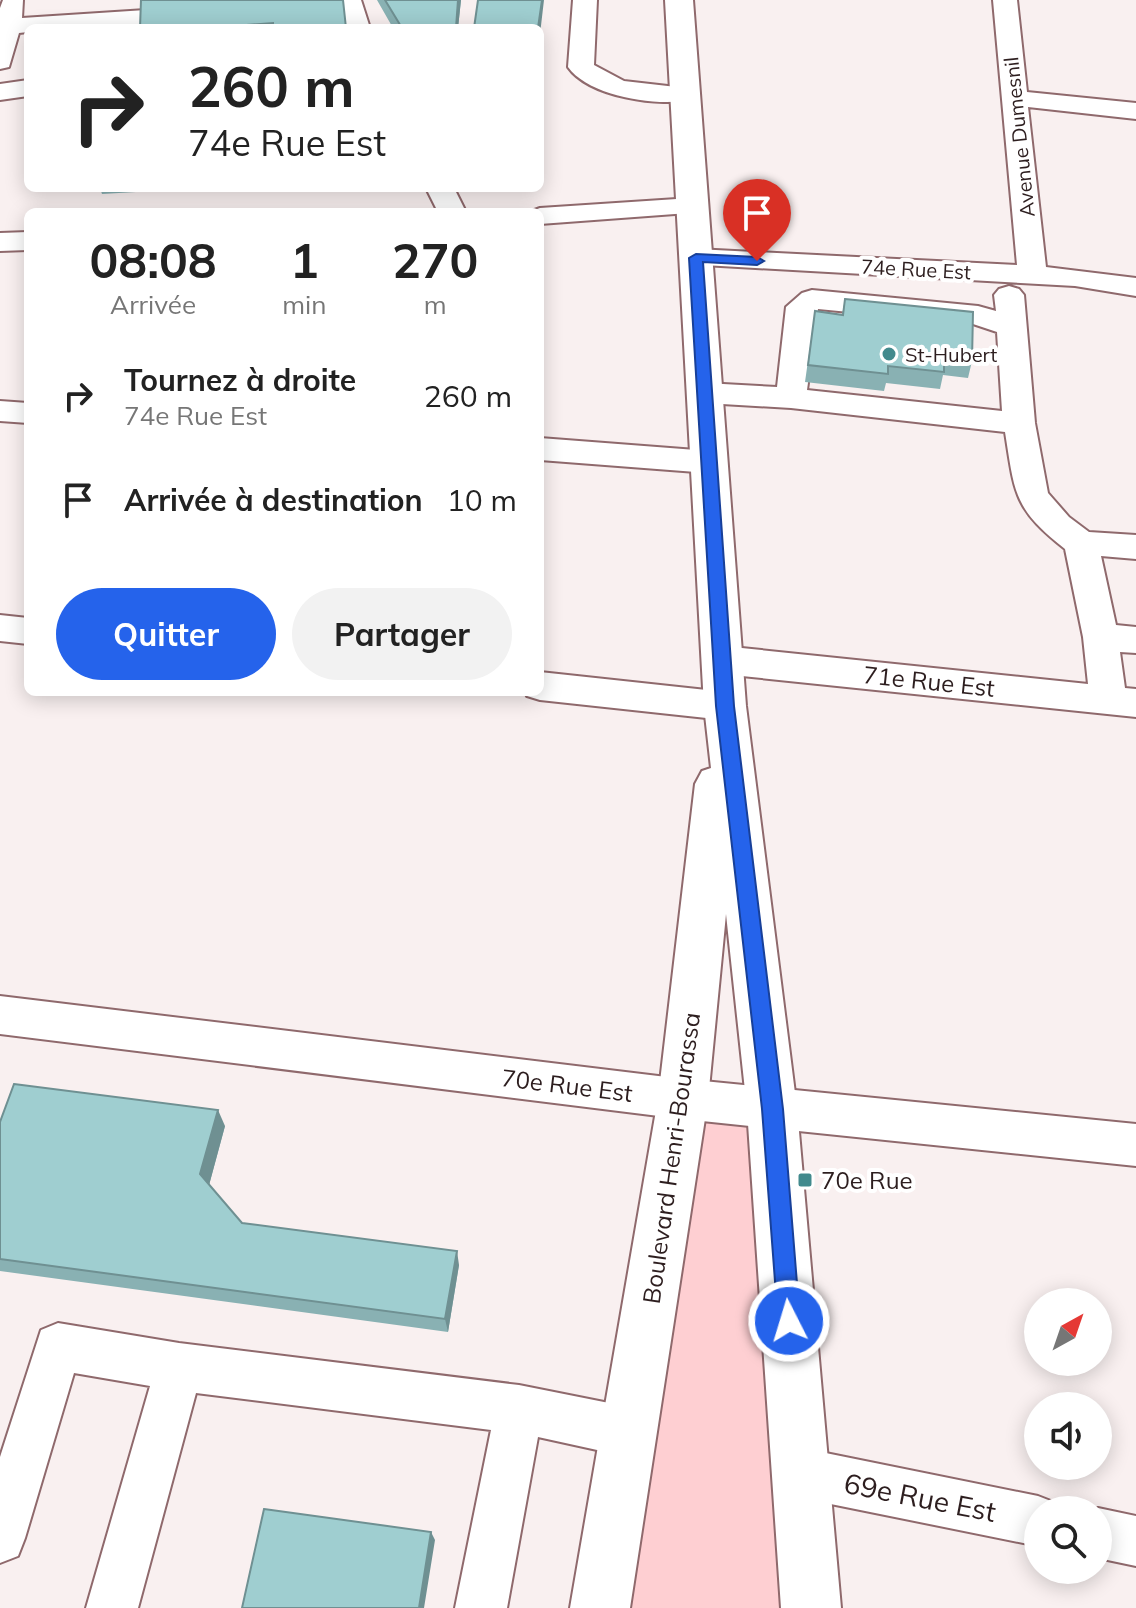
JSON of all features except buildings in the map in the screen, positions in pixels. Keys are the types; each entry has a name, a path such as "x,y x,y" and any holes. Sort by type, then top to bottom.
{"main road":[{"name":"Boulevard Henri-Bourassa","path":"679,0 723,683 772,1109 811,1608"},
{"name":"Boulevard Henri-Bourassa","path":"600,1608 683,1099 723,683"}],"street":[{"path":"0,62 14,0"},
{"path":"585,0 581,67 594,80 623,90 685,94"},
{"name":"Avenue Dumesnil","path":"1005,0 1015,98 1020,274 1006,324 1019,423 1032,497 1057,525 1081,543"},
{"path":"318,5 349,1 357,24"},
{"path":"8,26 90,13 208,13"},
{"path":"0,92 24,89"},
{"path":"1015,98 1136,111"},
{"path":"544,216 692,206"},
{"path":"0,242 24,241"},
{"name":"74e Rue Est","path":"696,258 1075,277 1136,287"},
{"path":"818,264 826,300"},
{"path":"791,398 801,307 826,300 854,313 936,322 1006,324"},
{"path":"705,393 791,398 1019,423"},
{"path":"0,411 24,413"},
{"path":"544,449 709,462"},
{"path":"1122,701 1119,638 1081,543 1136,547"},
{"path":"0,628 24,631"},
{"name":"71e Rue Est","path":"544,686 723,683 1122,701"},
{"name":"70e Rue Est","path":"0,1015 683,1099 1136,1145"},
{"path":"0,1538 58,1347 179,1367 519,1409 629,1432"},
{"path":"112,1608 179,1367"},
{"path":"481,1608 519,1409"},
{"name":"69e Rue Est","path":"801,1473 1024,1518"},
{"path":"1112,1536 1136,1541"}],"shaded area":[{"path":"683,1099 772,1109 810,1608 600,1608"}],"place":[{"name":"St-Hubert","path":"889,354"},
{"name":"70e Rue","path":"805,1180"}],"route":[{"path":"757,261 696,258 725,706 772,1109 789,1321"}]}
